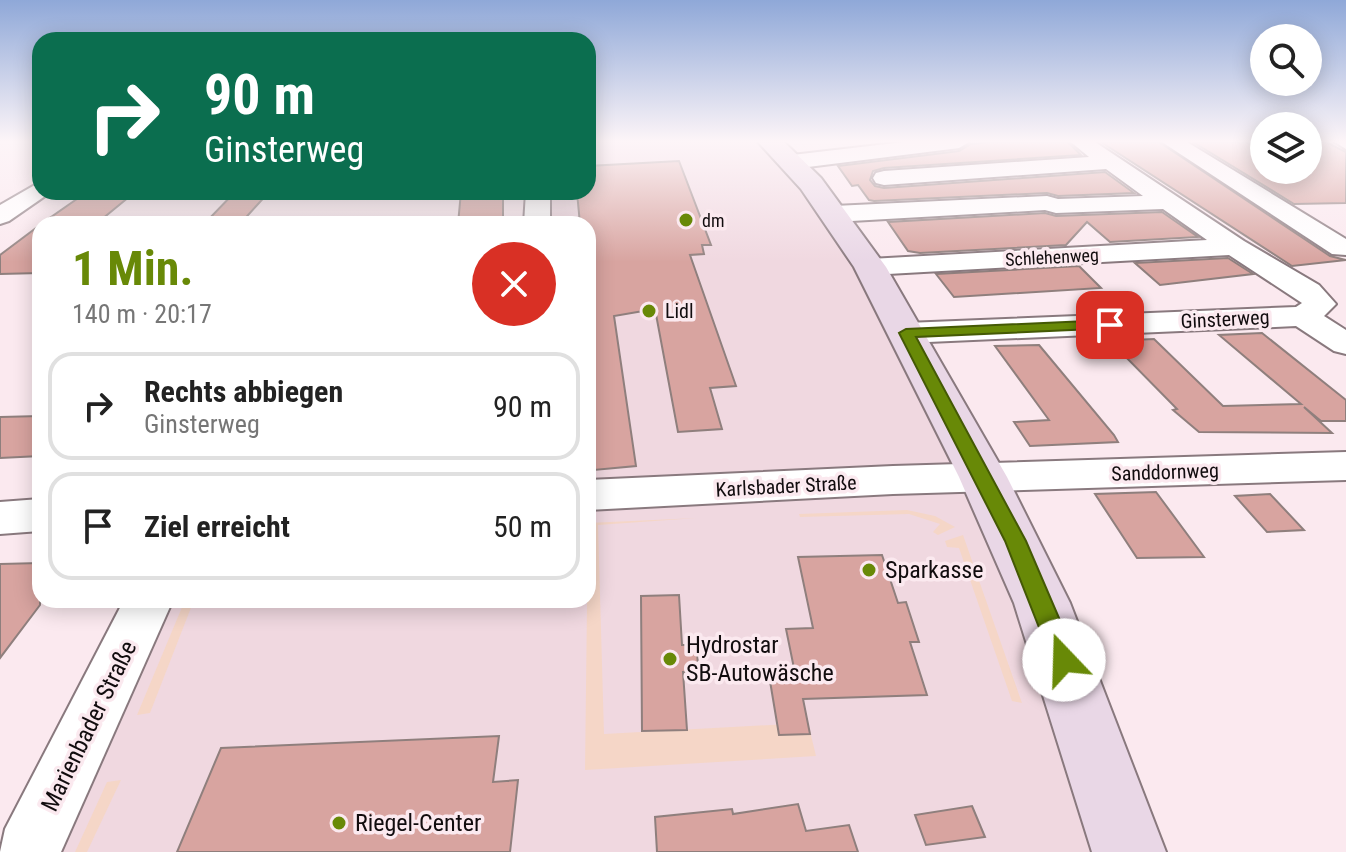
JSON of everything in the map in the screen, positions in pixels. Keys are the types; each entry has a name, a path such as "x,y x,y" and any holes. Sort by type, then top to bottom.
{"street":[{"path":"806,182 834,214 870,267 983,477 1042,603 1129,852"},
{"path":"1139,182 1234,247 1306,303 1346,344"},
{"path":"1236,182 1342,248"},
{"path":"0,216 32,194"},
{"path":"834,214 1047,203 1056,206 1167,202"},
{"name":"Schlehenweg","path":"870,267 1234,247"},
{"name":"Ginsterweg","path":"906,333 1306,303 1346,287"},
{"name":"Sanddornweg","path":"983,477 1346,466"},
{"name":"Karlsbader Straße","path":"596,495 983,477"},
{"path":"0,518 32,516"},
{"name":"Marienbader Straße","path":"28,852 145,608"}],"shaded area":[{"path":"596,182 802,182 870,267 1129,852 28,852 145,608 596,608 596,216 537,216 538,200 596,200"},
{"path":"907,510 935,516 955,527 938,535 933,532 940,524 909,514 800,517 799,514"},
{"path":"697,518 598,525 604,734 808,723 816,756 585,770 587,608 596,608 596,523"},
{"path":"963,535 1022,703 1012,701 959,548 947,547 945,541"},
{"path":"182,608 191,608 150,713 137,715"},
{"path":"121,780 87,852 75,852 107,782"}],"building":[{"path":"596,182 687,182 711,245 702,245 704,254 690,255 736,386 710,388 722,429 678,432 655,309 614,316 636,466 596,470 596,216 579,216 578,200 596,200"},
{"path":"849,182 871,182 884,188 970,182 1118,182 1134,193 1058,196 1047,193 874,201 869,200 858,185 852,186"},
{"path":"1162,182 1219,182 1330,256 1346,260 1292,266"},
{"path":"1346,182 1346,203 1294,204 1261,184"},
{"path":"76,200 125,200 106,216 52,216"},
{"path":"227,200 262,200 247,216 212,216"},
{"path":"460,200 503,200 503,216 459,216"},
{"path":"1162,212 1198,237 1110,242 1087,222 1066,245 920,253 908,251 888,222 1045,213 1056,216"},
{"path":"32,231 32,273 0,274 0,255"},
{"path":"1228,258 1253,274 1160,285 1135,263"},
{"path":"1079,266 1101,288 954,297 936,274"},
{"path":"1262,333 1346,400 1346,421 1321,421 1304,407 1332,433 1199,432 1173,410 1177,409 1110,341 1154,339 1223,406 1301,404 1219,335"},
{"path":"1039,345 1118,442 1030,446 1014,422 1049,420 995,346"},
{"path":"32,416 32,456 0,458 0,417"},
{"path":"1156,492 1204,557 1137,558 1095,494"},
{"path":"1270,494 1304,530 1267,532 1235,496"},
{"path":"882,555 898,603 906,602 919,642 910,642 927,695 803,699 810,734 779,735 770,681 797,683 786,629 813,628 798,557"},
{"path":"32,563 32,608 38,608 0,658 0,564"},
{"name":"Hydrostar SB-Autowäsche","path":"679,595 682,645 697,645 698,671 683,672 687,730 642,731 641,596"},
{"path":"499,736 493,782 518,780 510,852 177,852 221,748"},
{"path":"798,804 806,831 849,825 858,852 657,852 655,817 732,809 733,814"},
{"path":"972,806 985,837 926,845 915,815"}],"place":[{"name":"dm","path":"686,220"},
{"name":"Lidl","path":"649,311"},
{"name":"Sparkasse","path":"869,570"},
{"name":"Hydrostar SB-Autowäsche","path":"670,659"},
{"name":"Riegel-Center","path":"339,823"}],"route":[{"path":"1064,660 1015,541 906,333 1110,325"}]}
